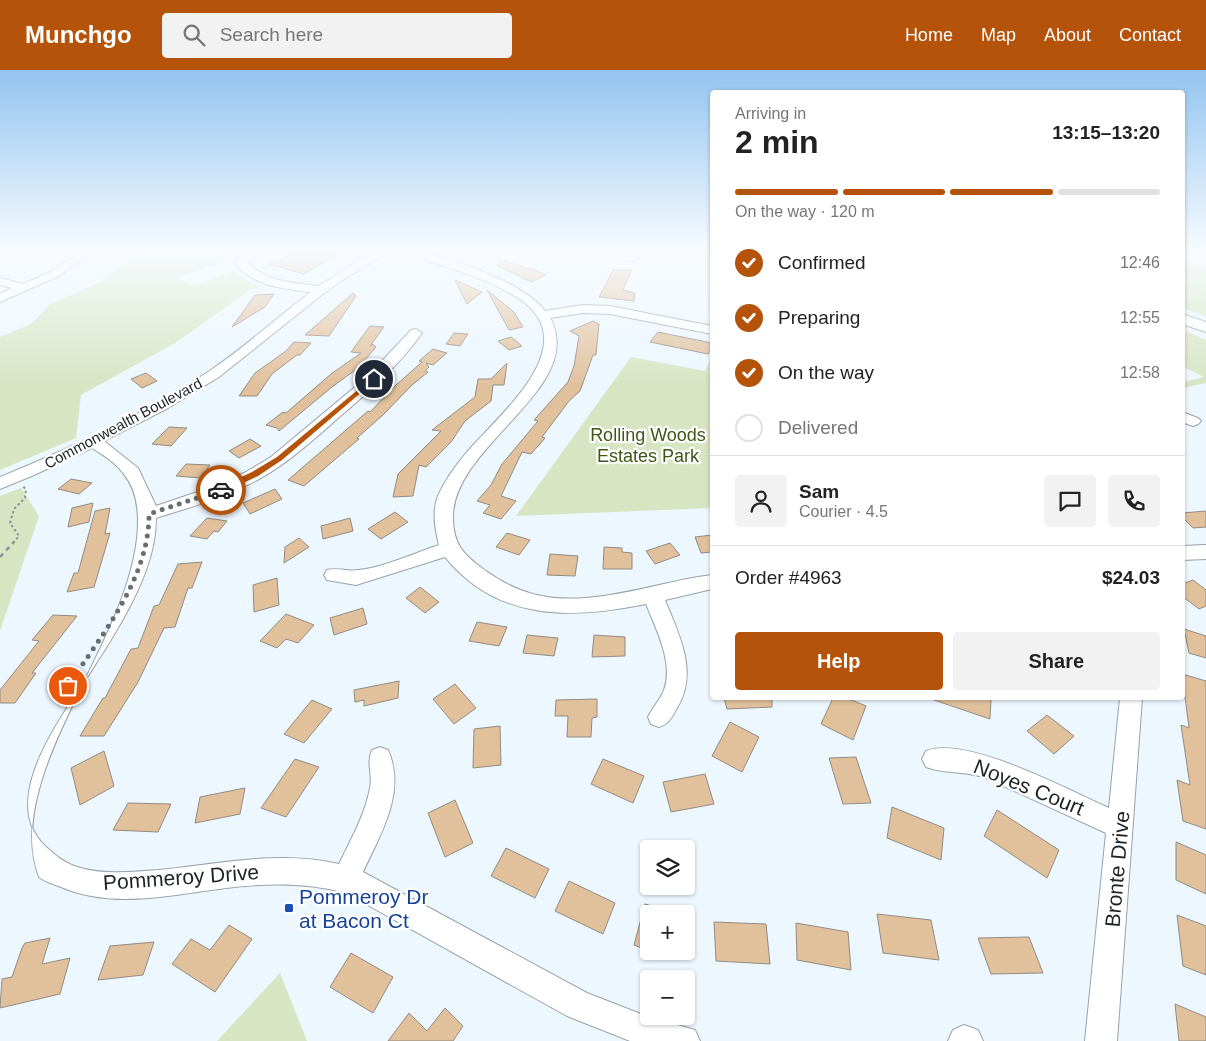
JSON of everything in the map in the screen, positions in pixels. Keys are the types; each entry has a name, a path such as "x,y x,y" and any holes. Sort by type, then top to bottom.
{"main road":[{"path":"1185,312 1206,319"},
{"path":"1185,320 1206,327"}],"street":[{"name":"Commonwealth Boulevard","path":"0,482 18,476 93,441 158,408 213,374 314,295"},
{"path":"522,295 543,316 552,341 551,353 542,374 462,468 447,496 444,511 445,533 450,548 476,576 487,583 507,594 531,602 554,606 581,607 653,595 710,582"},
{"path":"543,316 583,309 610,310 710,330"},
{"path":"149,514 226,488 255,474 279,459 374,379 400,354 416,334"},
{"name":"Pommeroy Drive","path":"93,441 120,460 132,472 142,488 149,514 145,551 131,586 38,732 27,752 20,771 15,806 17,823 24,841 36,859 57,874 78,882 96,884 135,885 230,873 271,871 302,872 346,879 372,891 578,1005 646,1032 684,1041"},
{"path":"334,575 356,578 370,576 450,548"},
{"path":"1185,553 1206,552"},
{"path":"653,595 670,643 676,678 674,692 659,717"},
{"name":"Bronte Drive","path":"1101,1041 1131,700"},
{"path":"346,879 378,809 383,785 380,758"},
{"name":"Noyes Court","path":"934,759 976,763 992,768 1121,826"}],"path":[{"path":"0,557 19,536 10,523 14,509 25,498 26,490 18,476"}],"green space":[{"path":"70,295 242,295 175,343 81,395 76,438 0,470 0,337 31,324 49,305"},
{"path":"1185,295 1206,295 1206,316 1185,309"},
{"path":"1185,331 1206,340 1206,383 1185,388 1185,382 1204,377 1185,368"},
{"name":"Rolling Woods Estates Park","path":"631,357 705,371 710,362 710,508 516,516"},
{"path":"21,488 39,516 0,631 0,496"},
{"path":"280,973 307,1041 217,1041"}],"building":[{"path":"255,295 273,295 265,307 232,327"},
{"path":"350,295 356,296 329,336 305,335"},
{"path":"463,295 478,295 467,304"},
{"path":"490,295 494,295 514,312 523,327 509,330"},
{"path":"600,295 635,295 634,301 599,297"},
{"path":"593,321 599,324 596,355 593,355 580,391 569,401 542,437 545,438 531,454 522,452 501,496 516,501 501,519 483,513 490,505 477,501 491,485 502,464 538,421 534,420 568,382 574,366 579,336 570,331"},
{"path":"370,326 384,327 370,346 373,344 376,347 358,368 279,431 277,428 266,425 283,412 286,413 331,374 361,353 351,352"},
{"path":"658,332 710,343 710,350 708,354 650,342"},
{"path":"454,333 468,334 460,346 446,344"},
{"path":"511,337 522,346 509,350 498,341"},
{"path":"294,342 311,343 300,355 297,355 272,374 257,396 239,396 255,373 286,351"},
{"path":"433,349 447,353 433,365 426,363 429,367 425,371 428,372 357,438 359,439 304,486 288,480 368,411 370,412"},
{"path":"507,363 504,385 493,385 491,401 465,421 451,442 426,467 419,465 413,496 393,497 398,474 441,431 432,430 475,397 478,379 491,379"},
{"path":"146,373 157,381 142,388 131,379"},
{"path":"169,427 187,428 171,446 152,444"},
{"path":"250,439 261,446 239,458 229,451"},
{"path":"186,464 210,465 201,478 176,476"},
{"path":"71,479 92,483 79,494 58,489"},
{"path":"275,489 282,499 250,514 243,503"},
{"path":"93,503 89,522 68,527 72,508"},
{"path":"110,508 105,534 110,533 94,587 67,592 74,573 78,573 95,511"},
{"path":"1206,511 1206,527 1193,528 1185,520 1185,513"},
{"path":"395,512 408,522 381,539 368,529"},
{"path":"207,518 227,521 218,532 214,531 207,539 190,536"},
{"path":"350,518 353,531 323,539 321,526"},
{"path":"507,533 530,540 519,555 496,547"},
{"path":"710,535 710,552 701,553 695,537"},
{"path":"299,538 309,547 284,563 285,547"},
{"path":"670,543 680,555 655,564 646,551"},
{"path":"604,547 622,548 622,552 632,553 632,569 603,569"},
{"path":"550,554 578,556 575,576 547,575"},
{"path":"202,562 192,588 188,588 175,627 164,628 138,682 104,736 80,736 103,698 105,698 131,649 138,648 154,606 159,605 178,564"},
{"path":"277,578 279,605 254,612 253,585"},
{"path":"1193,580 1206,590 1206,606 1199,609 1185,598 1185,583"},
{"path":"420,587 439,602 425,613 406,598"},
{"path":"363,608 367,624 334,635 330,618"},
{"path":"286,614 314,625 298,643 286,639 277,648 260,641"},
{"path":"53,615 77,616 32,673 36,673 15,703 0,703 0,690 39,641 32,640"},
{"path":"477,622 507,627 499,646 469,641"},
{"path":"1185,629 1206,636 1206,658 1189,653"},
{"path":"527,635 558,638 554,656 523,653"},
{"path":"594,635 625,637 625,656 592,657"},
{"path":"1185,675 1206,681 1206,829 1183,821 1177,780 1190,785 1181,725 1189,728 1185,697"},
{"path":"399,681 398,698 364,706 364,700 355,702 354,690"},
{"path":"455,684 476,708 454,724 433,699"},
{"path":"597,699 597,717 592,718 591,737 567,737 568,716 555,716 556,700"},
{"path":"312,700 332,709 304,743 284,734"},
{"path":"725,700 772,700 772,707 727,709"},
{"path":"832,700 852,700 866,706 853,740 821,724"},
{"path":"934,700 991,700 990,719"},
{"path":"1047,715 1074,736 1054,754 1027,731"},
{"path":"730,722 759,737 742,772 712,756"},
{"path":"500,726 501,765 473,768 474,729"},
{"path":"104,751 114,786 80,805 71,768"},
{"path":"856,757 871,803 843,804 829,758"},
{"path":"295,759 319,767 286,817 261,808"},
{"path":"603,759 644,776 633,803 591,784"},
{"path":"705,774 714,804 671,812 663,782"},
{"path":"245,788 240,814 195,823 200,797"},
{"path":"455,800 473,843 445,857 428,813"},
{"path":"128,803 171,804 158,832 113,830"},
{"path":"892,807 944,828 941,860 887,838"},
{"path":"997,810 1059,850 1047,878 984,836"},
{"path":"1176,842 1206,855 1206,894 1176,880"},
{"path":"506,848 549,869 535,898 491,876"},
{"path":"569,881 615,903 603,934 555,911"},
{"path":"877,914 931,920 939,960 883,953"},
{"path":"1177,915 1206,926 1206,975 1183,966"},
{"path":"714,922 766,924 770,964 716,961"},
{"path":"640,923 640,947 634,945"},
{"path":"796,923 848,932 851,970 797,960"},
{"path":"229,925 252,939 215,992 172,964 191,939 210,950"},
{"path":"1029,937 1043,973 991,974 978,938"},
{"path":"50,938 42,964 70,958 60,994 0,1008 2,979 12,977 25,943"},
{"path":"154,942 143,975 98,980 110,946"},
{"path":"351,953 393,977 373,1013 330,987"},
{"path":"1175,1004 1206,1017 1206,1041 1179,1041"},
{"path":"445,1008 463,1026 453,1041 388,1041 409,1013 427,1031"}],"way so far":[{"path":"68,686 131,586 145,551 149,514 221,490"}],"place":[{"name":"Pommeroy Dr at Bacon Ct","path":"289,908"}],"route":[{"path":"221,490 242,481 279,459 374,379"}]}
